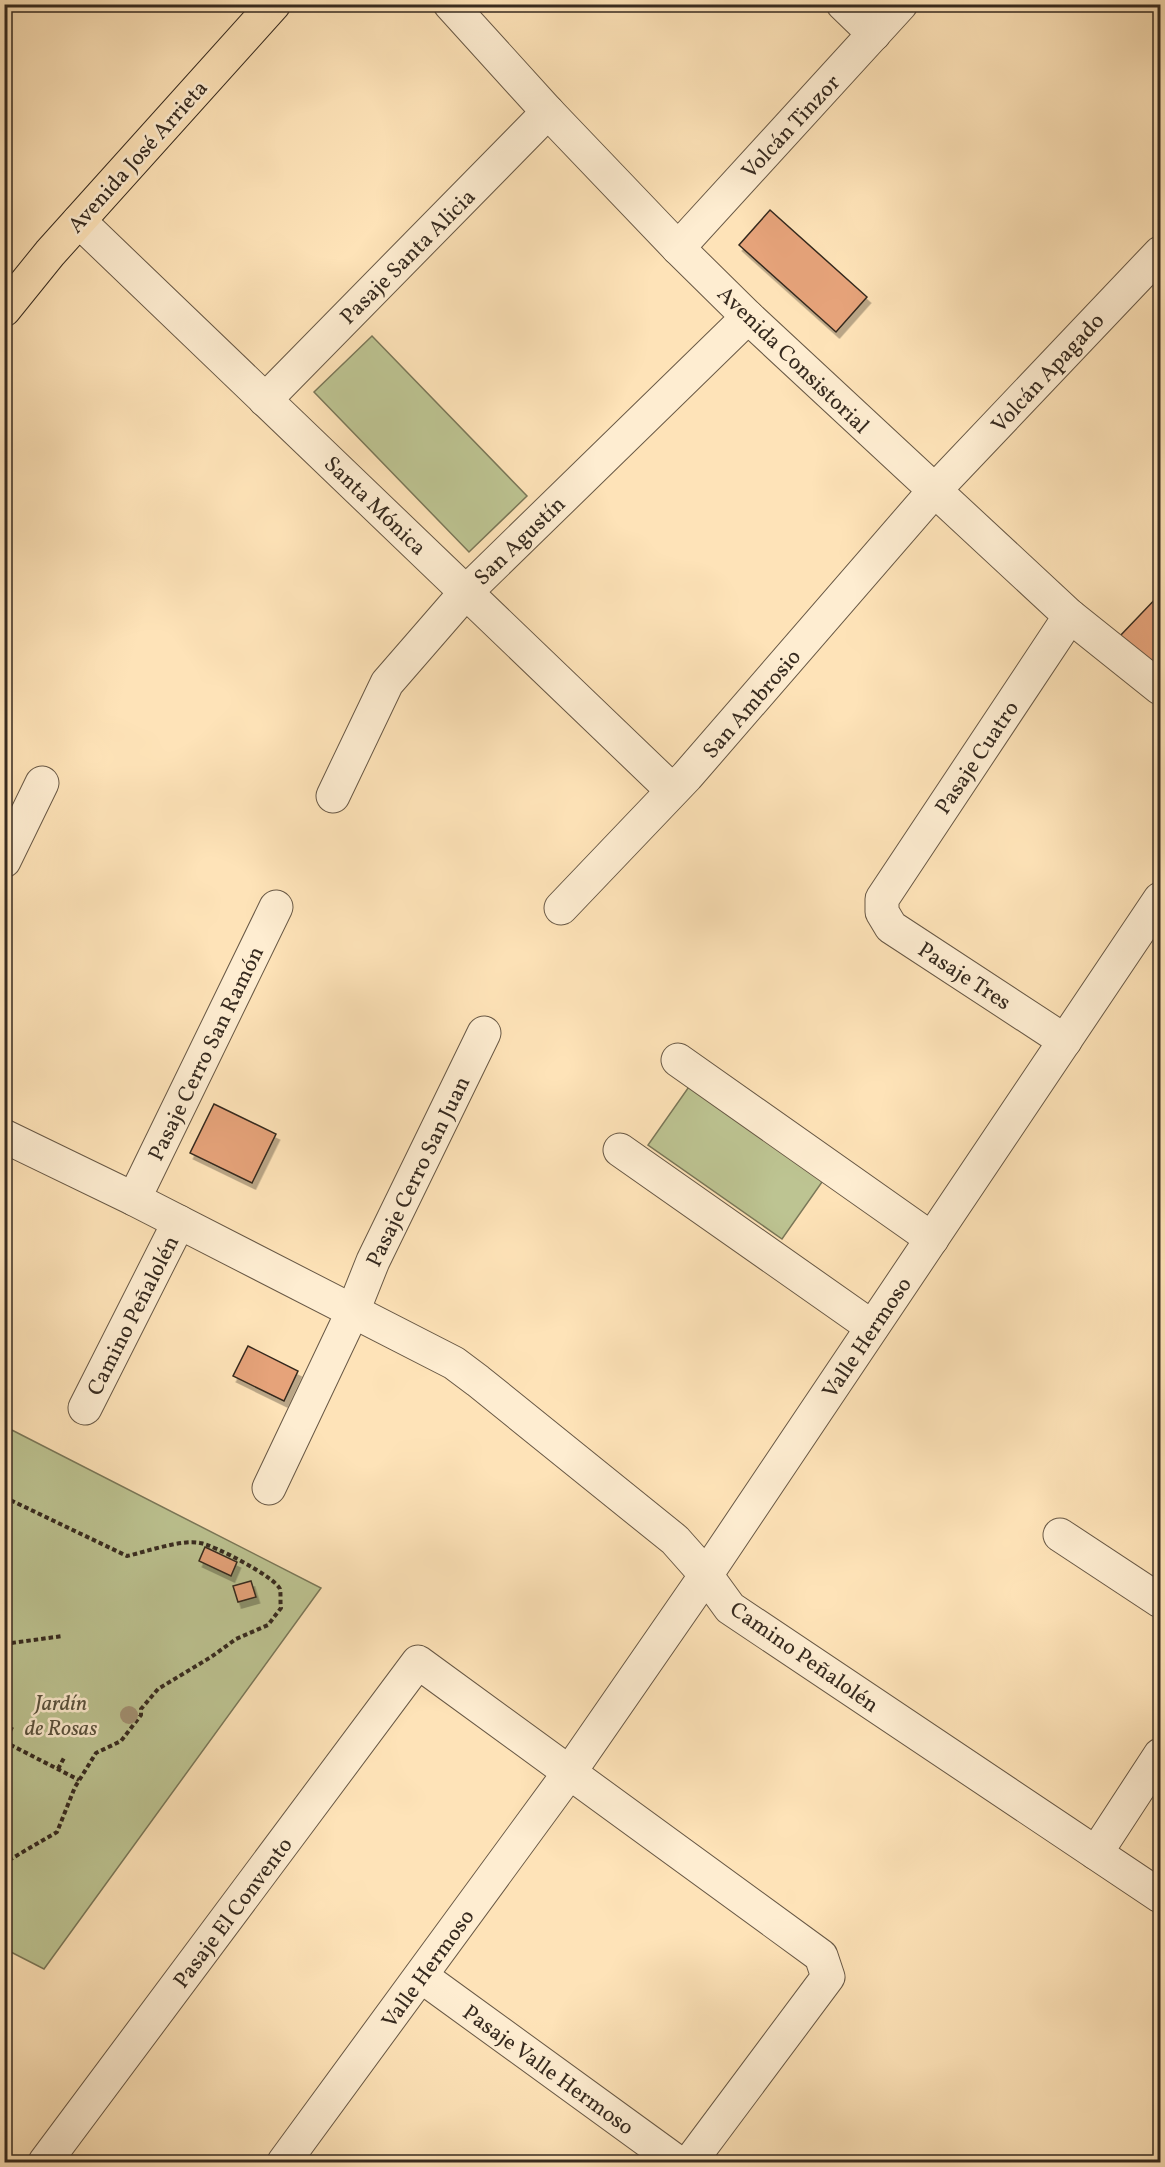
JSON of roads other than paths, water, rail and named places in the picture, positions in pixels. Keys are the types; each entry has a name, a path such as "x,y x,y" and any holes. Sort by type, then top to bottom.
{"main road":[{"name":"Avenida José Arrieta","path":"4,310 50,253 274,4"}],"street":[{"name":"Avenida Consistorial","path":"450,4 548,112 678,248 748,317 1070,616 1161,688"},
{"path":"843,4 874,34"},
{"name":"Volcán Tinzor","path":"678,248 901,4"},
{"name":"Pasaje Santa Alicia","path":"265,400 548,112"},
{"name":"Santa Mónica","path":"79,221 672,790"},
{"name":"Volcán Apagado","path":"934,491 1161,253"},
{"name":"San Agustín","path":"333,796 387,683 466,592 748,317"},
{"name":"San Ambrosio","path":"561,908 695,767 934,491"},
{"name":"Pasaje Cuatro","path":"882,898 1070,616"},
{"path":"4,861 42,783"},
{"name":"Pasaje Tres","path":"882,898 882,912 891,927 1065,1041"},
{"name":"Valle Hermoso","path":"285,2163 569,1773 706,1575 1161,899"},
{"name":"Pasaje Cerro San Ramón","path":"134,1199 276,907"},
{"name":"Pasaje Cerro San Juan","path":"353,1311 373,1261 484,1032"},
{"path":"678,1060 932,1239"},
{"name":"Camino Peñalolén","path":"4,1136 134,1199 454,1363 675,1540 706,1575 730,1608 1161,1896"},
{"path":"621,1150 872,1328"},
{"name":"Camino Peñalolén","path":"85,1408 179,1222"},
{"path":"269,1488 353,1311"},
{"path":"1060,1535 1161,1602"},
{"name":"Pasaje El Convento","path":"45,2163 418,1662 569,1773"},
{"path":"1096,1853 1161,1755"},
{"path":"569,1773 822,1956 828,1977 690,2163"},
{"name":"Pasaje Valle Hermoso","path":"421,1976 677,2163"}],"park label":[{"name":"Jardín de Rosas","path":"61,1715"}]}
